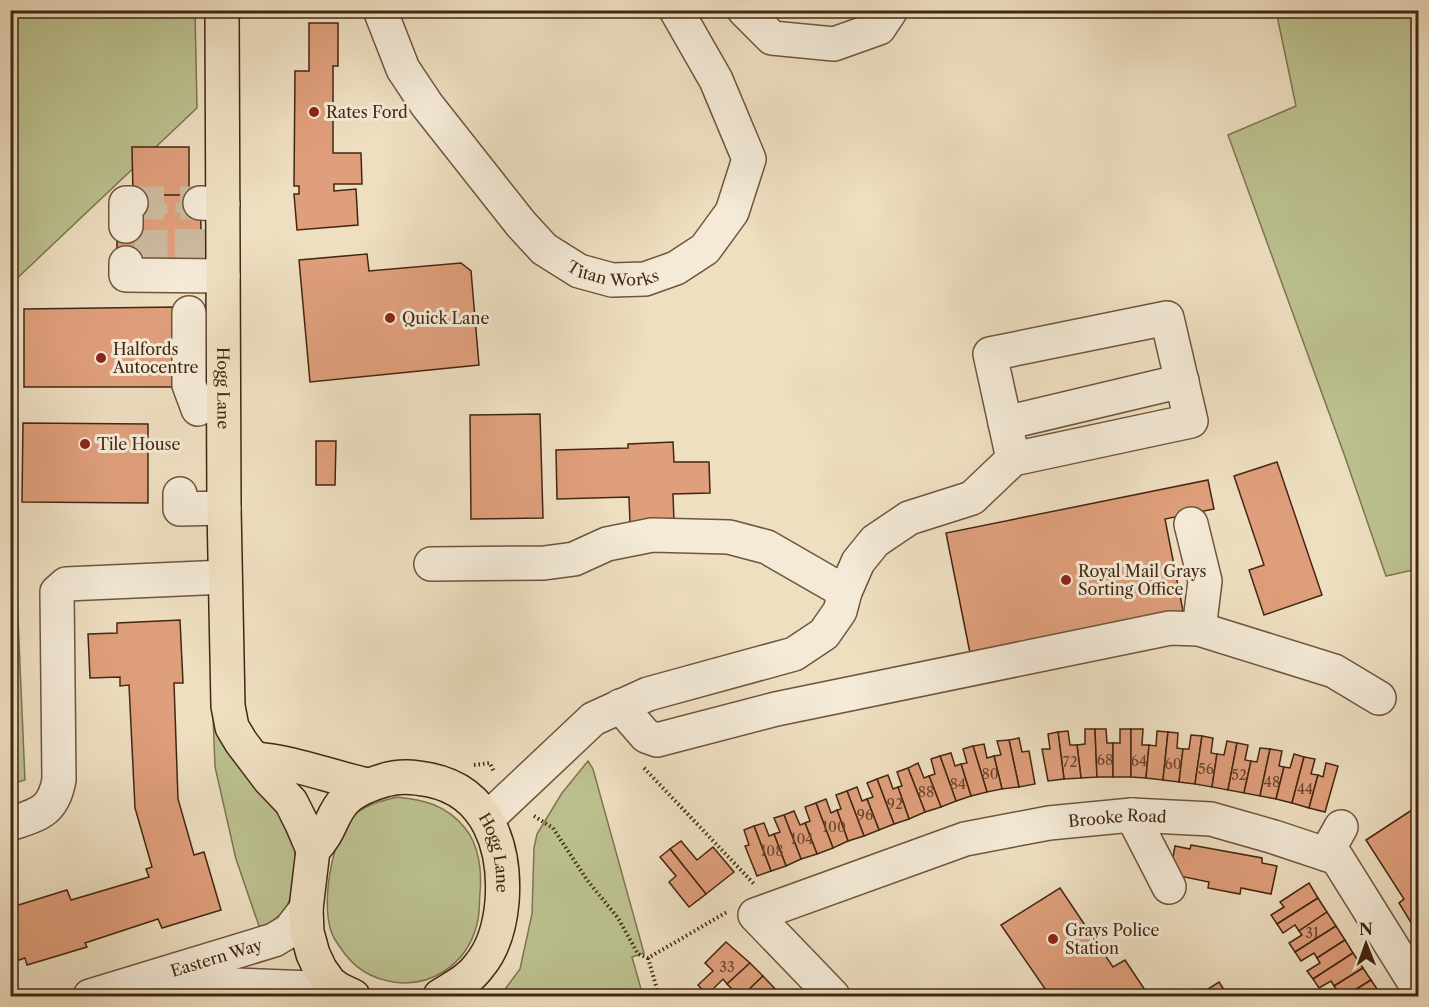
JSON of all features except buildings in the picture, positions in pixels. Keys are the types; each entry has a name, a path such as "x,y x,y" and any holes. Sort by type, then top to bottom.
{"main road":[{"name":"Hogg Lane","path":"222,10 211,204 223,276 197,406 224,508 228,706 232,727 269,779 291,802 313,850 306,909 307,932 313,954 321,969 342,994"},
{"name":"Hogg Lane","path":"255,759 279,761 337,779 368,785"},
{"name":"Hogg Lane","path":"313,850 325,835 333,815 345,799 368,785 392,778 413,777 438,782 474,803 497,840 502,865 500,918 492,945 480,965 468,979 440,996"}],"street":[{"name":"Titan Works","path":"380,10 403,69 427,105 521,224 544,249 579,271 612,280 645,279 676,268 705,249 732,212 749,159 716,80 676,10"},
{"path":"744,10 772,38 834,44 879,28 891,10"},
{"path":"165,268 223,276"},
{"path":"486,819 593,718 648,694 794,654 824,634 840,611 845,592 858,562 875,541 898,536 972,498 1013,459 1191,421 1167,318 990,354 1013,459"},
{"path":"184,334 189,385 197,406"},
{"path":"1005,423 1182,381"},
{"path":"180,494 180,509 224,508"},
{"path":"1191,524 1205,581 1199,629"},
{"path":"431,564 574,559 607,544 652,535 729,537 767,547 845,592"},
{"path":"10,824 43,811 56,797 59,780 57,592 66,584 225,577"},
{"path":"620,706 646,736 657,740 776,709 1170,628 1199,629 1334,671 1379,698"},
{"path":"1132,815 1170,887"},
{"name":"Brooke Road","path":"765,912 965,839 1049,823 1132,815 1211,819 1274,837 1334,841 1337,858 1419,988"},
{"path":"1049,823 1080,838"},
{"name":"Eastern Way","path":"103,993 274,940 289,931 306,909"},
{"path":"765,912 833,996"},
{"name":"Eastern Way","path":"103,993 181,983 237,991 342,994"}],"path":[{"path":"637,761 757,887 765,912 728,911 648,958"},
{"path":"464,766 490,764 493,769"},
{"path":"530,814 553,828 587,880 618,918 638,954 648,958"},
{"path":"648,958 659,996"}],"green space":[{"path":"19,11 195,11 197,108 11,284 11,20"},
{"path":"1276,11 1418,11 1418,569 1386,576 1228,135 1296,106"},
{"path":"10,538 15,550 25,780 11,784"},
{"path":"213,715 222,741 241,767 268,793 294,841 294,878 291,896 281,914 260,929 236,859 215,767"},
{"path":"588,761 593,769 644,953 632,957 643,996 500,996 520,969 532,914 534,848 537,834 562,793"},
{"path":"397,797 434,805 458,820 474,842 480,876 478,920 472,939 465,951 444,971 418,982 388,981 370,975 356,966 334,938 328,911 333,858 345,827 352,817 367,806"}],"tunnel":[{"path":"131,203 200,203"},
{"path":"151,203 151,263"},
{"path":"191,262 192,203"}],"place":[{"name":"Rates Ford","path":"314,112"},
{"name":"Quick Lane","path":"390,318"},
{"name":"Halfords Autocentre","path":"101,358"},
{"name":"Tile House","path":"85,444"},
{"name":"Royal Mail Grays Sorting Office","path":"1066,580"},
{"name":"Grays Police Station","path":"1053,939"}]}
